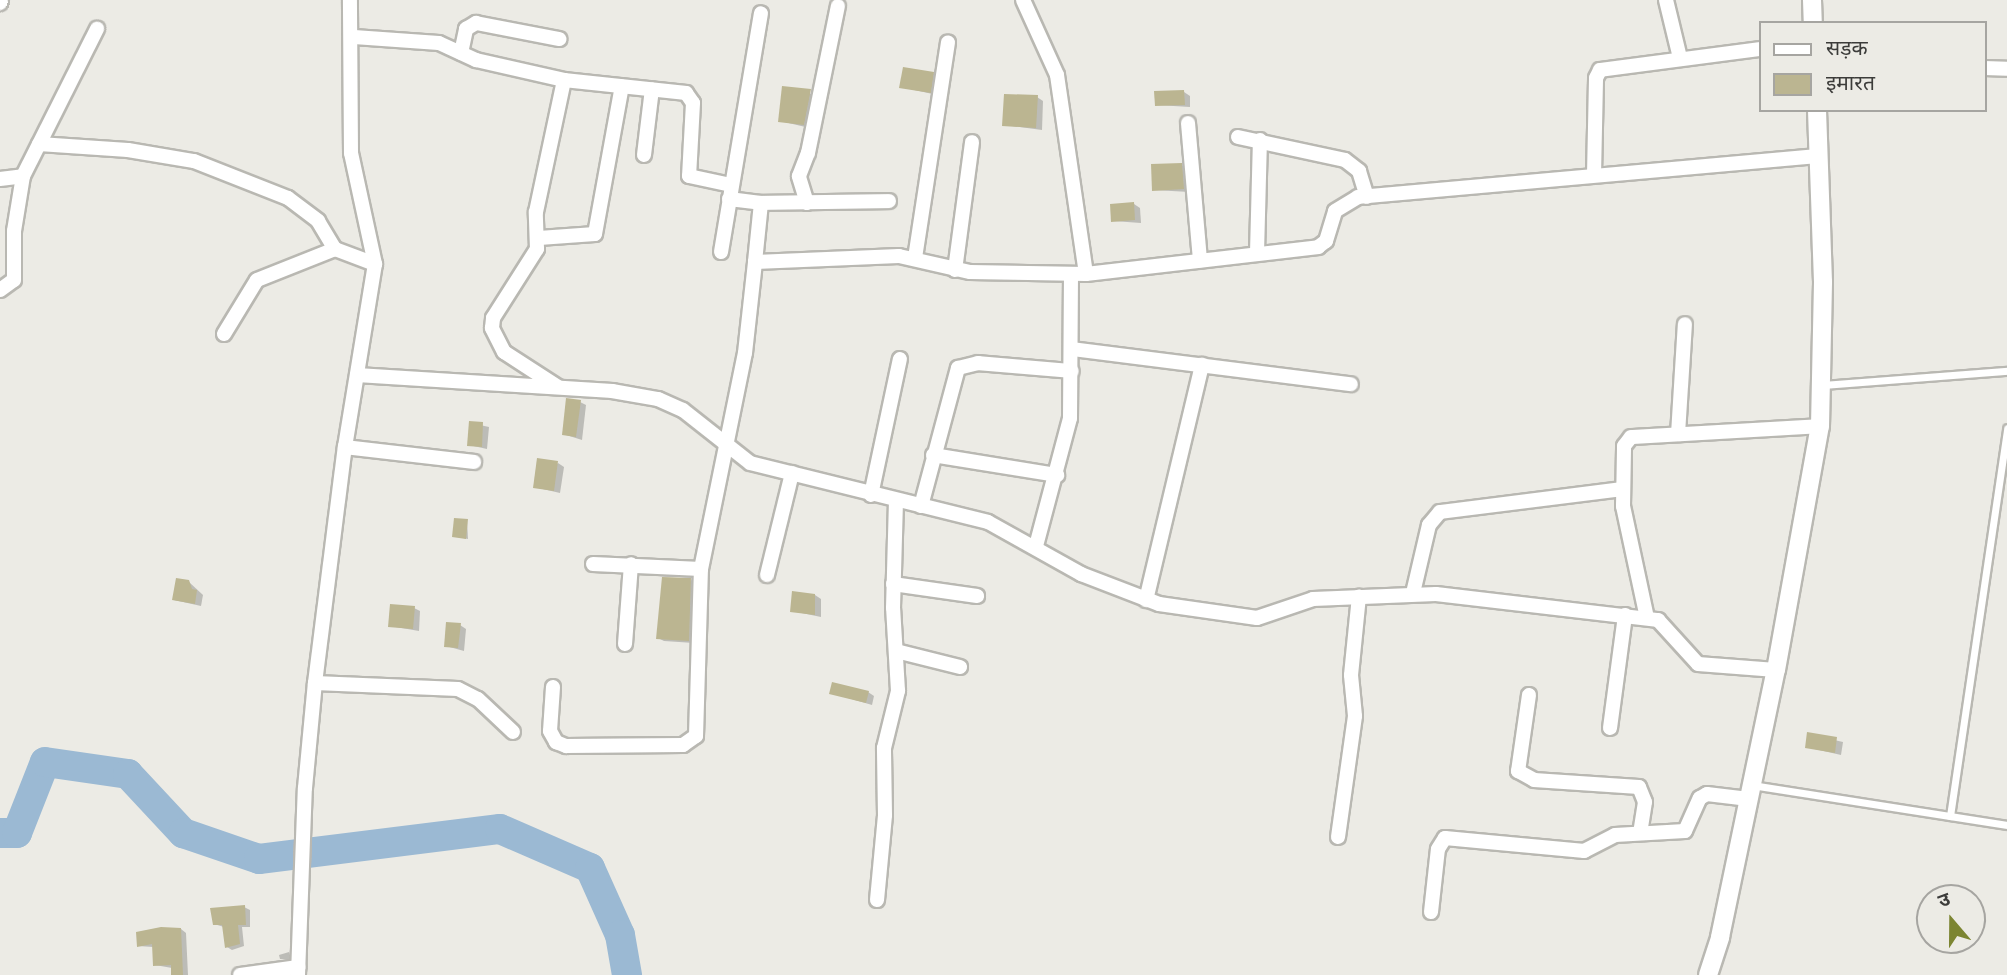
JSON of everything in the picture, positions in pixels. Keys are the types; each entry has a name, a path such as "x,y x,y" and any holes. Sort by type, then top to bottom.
{"street":[{"path":"240,975 298,971 305,788 315,683 345,447 375,264 351,153 354,37 350,0"},
{"path":"1023,0 1057,75 1086,274"},
{"path":"1666,0 1680,58"},
{"path":"1812,0 1814,21"},
{"path":"807,203 799,176 808,153 838,6"},
{"path":"721,252 761,13"},
{"path":"461,53 466,29 476,23 559,39"},
{"path":"0,290 14,280 14,231 23,176 97,29"},
{"path":"354,37 439,43 476,61 564,80 652,89 691,97 689,176 761,203 889,201"},
{"path":"915,258 948,43"},
{"path":"1594,175 1596,78 1600,70 1758,49"},
{"path":"1986,68 2007,69"},
{"path":"559,387 504,352 492,328 539,238 536,212 564,80"},
{"path":"539,238 595,234 622,86"},
{"path":"644,155 652,89"},
{"path":"1708,975 1776,670 1820,426 1823,385 1817,112"},
{"path":"1188,123 1200,260"},
{"path":"1238,137 1345,160 1359,171 1367,197"},
{"path":"1257,253 1260,140"},
{"path":"955,270 972,142"},
{"path":"39,144 128,150 194,161 288,198 318,221 335,249 375,264"},
{"path":"755,262 915,258 955,270 1086,274 1318,247 1326,242 1335,211 1343,203 1367,197 1819,156"},
{"path":"0,178 23,176"},
{"path":"553,687 550,732 556,742 566,746 692,743 697,727 701,569 748,332 761,203"},
{"path":"224,334 257,280 335,249"},
{"path":"1036,546 1070,418 1071,275"},
{"path":"1678,434 1685,324"},
{"path":"1072,349 1351,384"},
{"path":"871,495 900,359"},
{"path":"921,506 958,368 978,363 1072,371"},
{"path":"1146,600 1202,365"},
{"path":"357,375 559,387 658,399 683,410 726,448 750,463 988,522 1036,546 1081,574 1146,600 1257,618 1313,599 1413,593 1625,615 1647,618 1665,626 1698,664 1776,670"},
{"path":"1647,618 1622,489 1624,446 1631,437 1820,426"},
{"path":"345,447 474,462"},
{"path":"933,455 1057,475"},
{"path":"767,575 792,473"},
{"path":"1413,593 1429,525 1440,512 1622,489"},
{"path":"877,900 885,815 884,748 898,691 893,584 896,500"},
{"path":"593,564 701,569"},
{"path":"625,644 631,564"},
{"path":"893,584 977,596"},
{"path":"1338,837 1355,716 1351,675 1359,596"},
{"path":"1610,728 1625,615"},
{"path":"897,651 960,667"},
{"path":"315,683 458,689 478,699 513,732"},
{"path":"1529,695 1518,771 1534,780 1639,787 1645,802 1640,833"},
{"path":"1431,912 1438,849 1445,838 1584,851 1615,835 1685,831 1700,798 1707,794 1750,792"}],"lane":[{"path":"1823,385 2007,371"},
{"path":"1950,816 2007,428"},
{"path":"1750,792 2007,825"}],"building":[{"path":"903,67 934,72 931,93 899,88"},
{"path":"782,86 811,89 804,125 778,122"},
{"path":"1184,90 1185,105 1155,106 1154,91"},
{"path":"1004,94 1038,95 1036,128 1002,126"},
{"path":"1182,163 1184,189 1152,191 1151,164"},
{"path":"1134,202 1135,220 1111,222 1110,204"},
{"path":"566,398 581,400 576,437 562,435"},
{"path":"469,421 483,422 482,447 467,446"},
{"path":"537,458 558,461 554,491 533,488"},
{"path":"454,518 468,519 466,539 452,537"},
{"path":"662,577 691,578 689,641 656,639"},
{"path":"176,578 189,580 192,589 197,590 195,604 172,600"},
{"path":"792,591 815,594 815,615 790,612"},
{"path":"390,604 415,606 413,629 388,627"},
{"path":"446,622 461,623 458,648 444,647"},
{"path":"832,682 869,691 866,703 829,694"},
{"path":"1807,732 1837,737 1835,753 1805,748"},
{"path":"245,905 246,925 238,925 240,944 225,948 222,925 213,925 210,908"},
{"path":"161,927 181,928 183,975 171,975 171,965 153,966 152,944 137,947 136,932"}],"waterway":[{"path":"0,833 17,833 45,762 128,774 183,833 259,859 500,829 590,868 620,935 627,975"}]}
